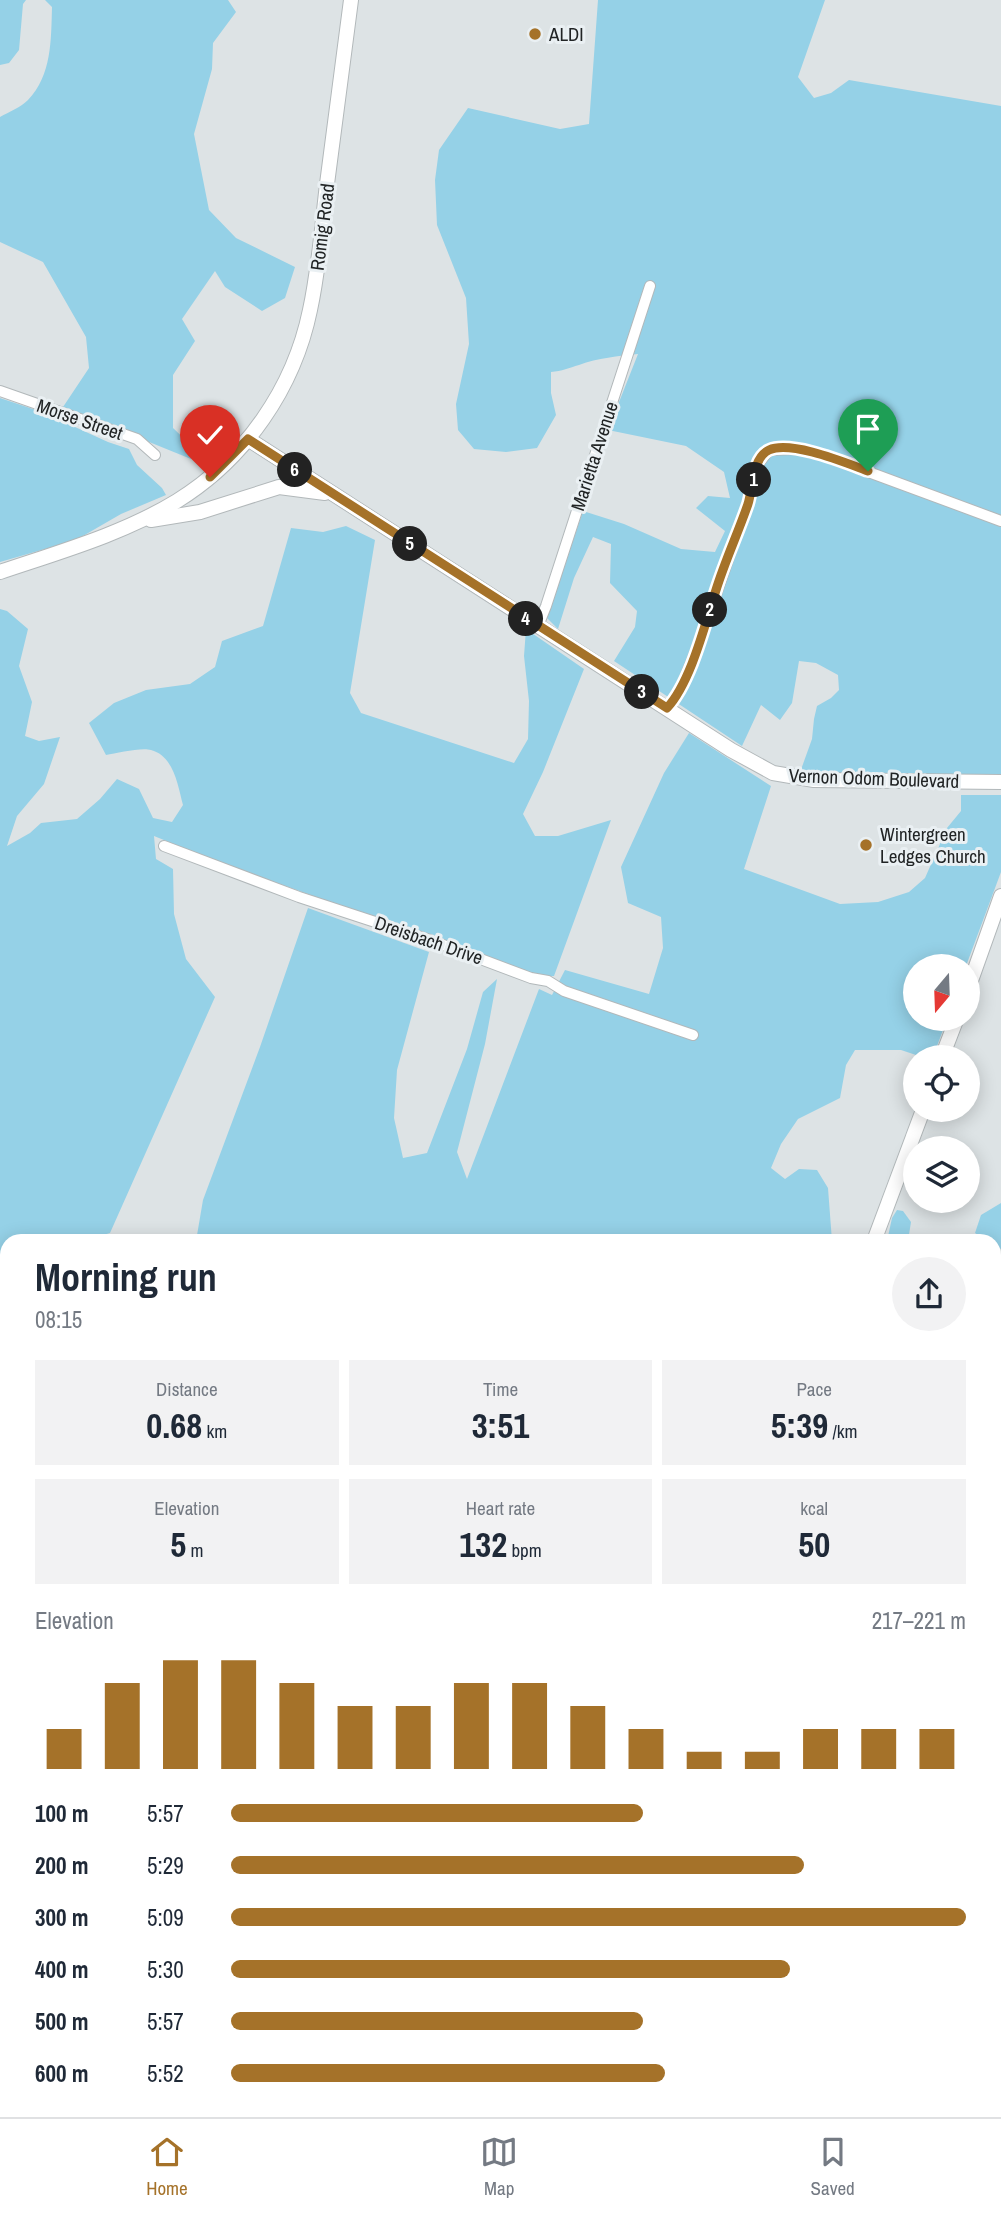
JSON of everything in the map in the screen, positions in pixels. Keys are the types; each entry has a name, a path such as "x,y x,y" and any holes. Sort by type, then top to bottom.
{"main road":[{"name":"Romig Road","path":"248,439 271,407 289,373 309,317 351,0"},
{"name":"Vernon Odom Boulevard","path":"248,439 759,766 790,777 827,780 1001,782"},
{"path":"0,572 137,522 187,494 218,470 248,439"},
{"path":"137,522 200,512 279,487 334,495"},
{"path":"980,955 1001,895"},
{"path":"877,1234 918,1122"}],"street":[{"name":"Marietta Avenue","path":"538,626 650,286"},
{"name":"Morse Street","path":"0,391 137,439 155,455"},
{"path":"667,708 678,695 701,638 748,502 758,464 769,450 796,449 828,457 1001,521"},
{"name":"Dreisbach Drive","path":"164,846 299,897 430,940 531,978 548,981 564,991 693,1035"}],"shaded area":[{"path":"0,0 26,0 23,4 19,50 9,63 0,65"},
{"path":"45,0 228,0 236,12 213,43 212,69 194,134 209,210 236,238 295,267 285,298 262,311 225,287 215,271 182,319 195,341 173,375 173,428 197,451 191,459 63,407 89,368 86,337 43,262 0,242 0,117 28,100 42,80 49,56 52,7"},
{"path":"598,0 825,0 798,77 814,98 831,93 849,80 1001,106 1001,780 798,778 812,739 817,706 839,690 838,675 816,663 799,661 792,703 780,720 761,705 742,746 614,661 635,627 637,611 610,583 611,544 593,537 574,578 558,629 547,618 583,511 624,524 681,549 715,552 725,531 696,508 708,496 730,498 724,472 686,446 608,430 638,354 601,359 551,372 551,393 556,415 537,448 506,452 474,449 458,430 456,404 469,344 466,298 437,225 435,180 439,150 468,108 560,129 589,124"},
{"path":"0,398 42,412 129,449 137,465 166,495 121,514 76,540 0,562"},
{"path":"346,526 375,540 350,693 361,713 514,763 528,739 529,701 524,656 526,629 584,669 543,772 523,814 535,836 558,836 611,820 554,976 537,976 221,863 154,836 156,859 173,869 174,914 186,959 215,997 110,1233 0,1234 0,609 7,611 28,629 19,666 32,702 25,736 39,741 60,737 44,784 17,816 7,846 30,833 41,823 77,819 100,799 117,779 139,789 153,818 172,822 183,805 174,773 165,758 147,749 106,755 89,723 114,703 146,690 190,684 215,667 222,641 263,626 291,528 323,532"},
{"path":"689,733 771,786 744,869 840,904 878,902 909,892 925,878 947,828 961,811 961,795 1001,795 1001,872 970,954 903,954 903,1031 943,1031 937,1045 903,1045 903,1051 855,1050 846,1065 840,1098 798,1119 781,1144 771,1168 785,1179 799,1169 817,1170 828,1188 831,1234 197,1234 203,1200 308,908 429,952 397,1070 394,1118 403,1158 427,1153 467,1049 483,992 497,979 485,1044 457,1152 467,1179 539,989 552,995 565,970 649,994 663,948 661,917 628,903 621,867 664,773"},
{"path":"1001,1203 1001,1234 975,1233 981,1215"},
{"path":"897,1210 903,1211 911,1222 909,1234 889,1234"}],"place":[{"name":"ALDI","path":"535,34"},
{"name":"Wintergreen Ledges Church","path":"866,845"}],"route":[{"path":"210,477 248,439 667,708 678,695 701,638 748,502 759,460 769,450 796,449 868,471"}]}
